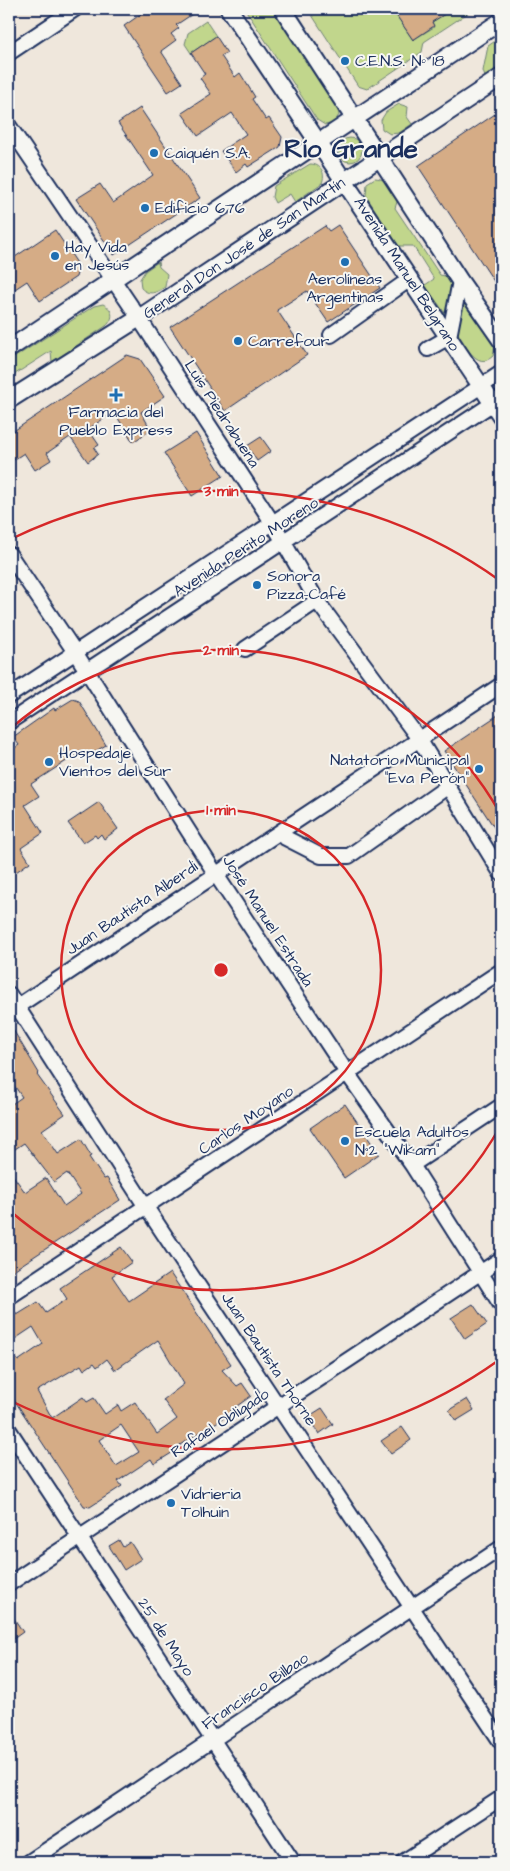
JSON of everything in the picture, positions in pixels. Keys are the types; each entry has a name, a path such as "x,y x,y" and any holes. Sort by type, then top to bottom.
{"main road":[{"name":"Avenida Manuel Belgrano","path":"229,9 346,180 482,387 499,406"},
{"path":"283,9 460,281 501,340"},
{"path":"9,349 501,21"},
{"name":"General Don José de San Martín","path":"9,400 139,318 501,76"}],"street":[{"path":"9,53 75,9"},
{"name":"Luis Piedrabuena","path":"9,126 139,318 274,525 318,601 419,740 501,873"},
{"path":"331,335 410,279"},
{"path":"428,349 449,338 460,281"},
{"name":"Avenida Perito Moreno","path":"9,696 274,525 501,373"},
{"name":"Avenida Perito Moreno","path":"9,722 285,542 499,406"},
{"name":"José Manuel Estrada","path":"9,554 88,671 215,873 347,1073 412,1165 501,1305"},
{"path":"244,649 318,601"},
{"name":"Juan Bautista Alberdi","path":"13,1009 215,873 278,834 501,685"},
{"path":"278,834 320,856 349,856 447,787"},
{"name":"Carlos Moyano","path":"9,1297 501,971"},
{"name":"Juan Bautista Thorne","path":"9,994 13,1009 413,1607 501,1742"},
{"path":"412,1165 501,1106"},
{"name":"Rafael Obligado","path":"9,1584 501,1260"},
{"name":"25 de Mayo","path":"9,1430 293,1862"},
{"name":"Francisco Bilbao","path":"29,1862 501,1548"},
{"path":"403,1862 501,1798"}],"green space":[{"path":"245,9 274,9 337,106 339,115 334,123 325,125 317,120"},
{"path":"308,9 392,9 413,40 434,27 432,22 453,9 474,9 424,42 422,52 367,89 358,86"},
{"path":"206,21 216,36 191,53 185,44 188,33"},
{"path":"501,37 501,66 485,77 483,71 488,46"},
{"path":"399,104 408,107 407,117 412,124 399,133 390,134 382,129 381,120 386,112"},
{"path":"350,138 358,142 362,150 358,158 350,162 342,158 338,150 342,142"},
{"path":"310,164 320,167 322,170 322,183 295,202 290,194 275,203 272,197 274,186"},
{"path":"375,178 383,180 391,188 398,199 395,208 440,275 450,277 455,285 449,319 425,285 434,279 413,246 399,246 366,196 367,183"},
{"path":"158,262 159,267 167,274 165,287 150,293 141,288 140,279 145,271"},
{"path":"462,296 495,347 493,356 487,360 481,360 471,354 456,330"},
{"path":"103,304 109,308 112,314 111,320 106,326 52,362 51,351 9,378 9,361 94,306"}],"building":[{"path":"138,9 200,9 176,25 179,28 171,34 176,40 161,51 182,83 168,92 124,26 141,14"},
{"path":"392,9 453,9 432,22 434,26 413,40"},
{"path":"216,36 227,53 221,56 235,77 240,73 255,97 252,99 266,120 269,118 282,137 280,147 248,167 246,164 236,172 221,151 246,134 232,113 198,136 182,113 211,94 200,78 205,74 191,53"},
{"path":"140,108 200,198 114,255 76,199 100,184 113,203 153,175 118,123"},
{"path":"501,110 501,292 418,166"},
{"path":"338,225 380,288 328,322 307,291 277,310 307,355 225,411 170,327 325,226 329,231"},
{"path":"55,230 79,266 76,277 40,301 27,281 9,293 9,261"},
{"path":"127,355 140,359 165,396 141,412 151,430 133,442 114,412 88,429 99,445 94,448 98,454 88,462 70,437 47,453 51,460 35,470 24,453 9,463 9,434"},
{"path":"196,433 223,476 192,496 164,453"},
{"path":"261,437 271,451 257,461 247,446"},
{"path":"73,699 79,701 106,745 86,757 82,751 31,784 39,796 25,805 43,833 21,848 30,862 16,872 14,870 9,874 9,752 19,745 13,737 54,708 55,710"},
{"name":"Natatorio Municipal \"Eva Perón\"","path":"501,713 501,838 444,751"},
{"path":"99,802 118,829 104,839 101,834 97,838 95,835 83,843 68,823"},
{"path":"9,1023 39,1073 37,1075 65,1114 42,1130 58,1154 81,1139 91,1156 89,1157 104,1179 107,1178 120,1200 9,1273 9,1170 25,1192 46,1178 64,1206 81,1194 67,1173 54,1182 24,1143 9,1153 9,1106 22,1097 9,1078"},
{"name":"Escuela Adultos N°2 \"Wikam\"","path":"345,1104 379,1154 344,1178 310,1128"},
{"path":"121,1247 132,1262 112,1276 129,1301 170,1273 231,1364 222,1370 237,1386 242,1383 251,1396 230,1411 232,1413 177,1447 178,1449 154,1464 151,1459 118,1481 122,1486 90,1507 84,1506 9,1392 9,1345 18,1361 43,1344 33,1327 9,1343 9,1317 15,1312 17,1315 38,1302 46,1313 67,1299 60,1288","holes":["158,1340 184,1384 163,1400 177,1419 157,1434 135,1402 121,1411 118,1405 105,1414 94,1398 87,1402 83,1397 52,1418 37,1391 81,1365 84,1370 94,1363 97,1367 107,1359 115,1370","121,1425 139,1452 116,1466 99,1440"]},
{"path":"473,1304 487,1324 465,1339 451,1318"},
{"path":"467,1399 474,1410 456,1421 449,1410"},
{"path":"322,1408 333,1424 319,1434 311,1422 314,1421 311,1415"},
{"path":"402,1427 411,1440 391,1454 381,1441"},
{"path":"119,1540 123,1547 130,1542 141,1559 124,1570 109,1546"},
{"path":"9,1611 23,1632 9,1642"}],"place":[{"name":"C.E.N.S. Nº 18","path":"345,61"},
{"name":"Caiquén S.A.","path":"154,153"},
{"name":"Edificio 676","path":"145,208"},
{"name":"Hay Vida en Jesús","path":"55,256"},
{"name":"Aerolíneas Argentinas","path":"345,262"},
{"name":"Carrefour","path":"238,341"},
{"name":"Farmacia del Pueblo Express","path":"116,395"},
{"name":"Sonora Pizza-Café","path":"257,585"},
{"name":"Hospedaje Vientos del Sur","path":"49,762"},
{"name":"Natatorio Municipal \"Eva Perón\"","path":"479,769"},
{"name":"Escuela Adultos N°2 \"Wikam\"","path":"345,1141"},
{"name":"Vidrieria Tolhuin","path":"171,1503"}],"district":[{"name":"Río Grande","path":"351,149"}]}
